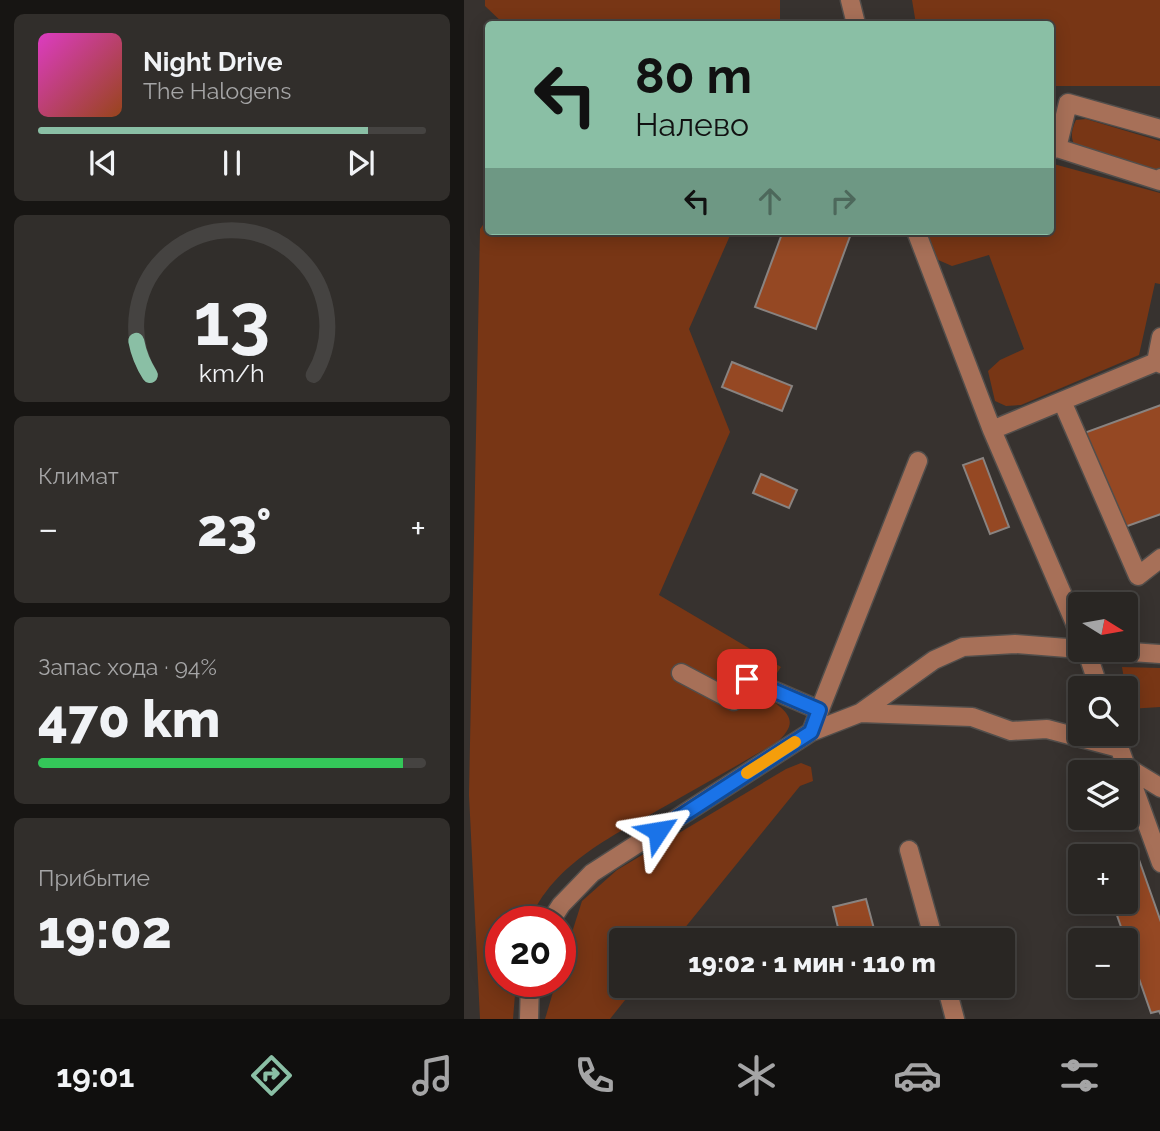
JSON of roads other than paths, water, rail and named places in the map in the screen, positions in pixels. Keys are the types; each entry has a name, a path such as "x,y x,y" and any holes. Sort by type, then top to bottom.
{"street":[{"path":"850,0 855,21"},
{"path":"1160,129 1068,103 1054,149 1160,181 1160,178"},
{"path":"918,235 992,430 1068,607"},
{"path":"992,430 1158,363 1160,337"},
{"path":"1062,401 1138,576 1160,558"},
{"path":"811,732 918,461"},
{"path":"560,906 592,873 811,732 860,713 934,660 963,647 1015,644 1068,648"},
{"path":"1138,652 1160,654"},
{"path":"681,673 734,701 747,679 819,710"},
{"path":"860,713 972,718 1011,731 1047,729 1068,732"},
{"path":"1138,774 1160,788"},
{"path":"1138,802 1160,863"},
{"path":"909,850 931,928"},
{"path":"529,1019 530,997"},
{"path":"949,998 955,1019"}]}
